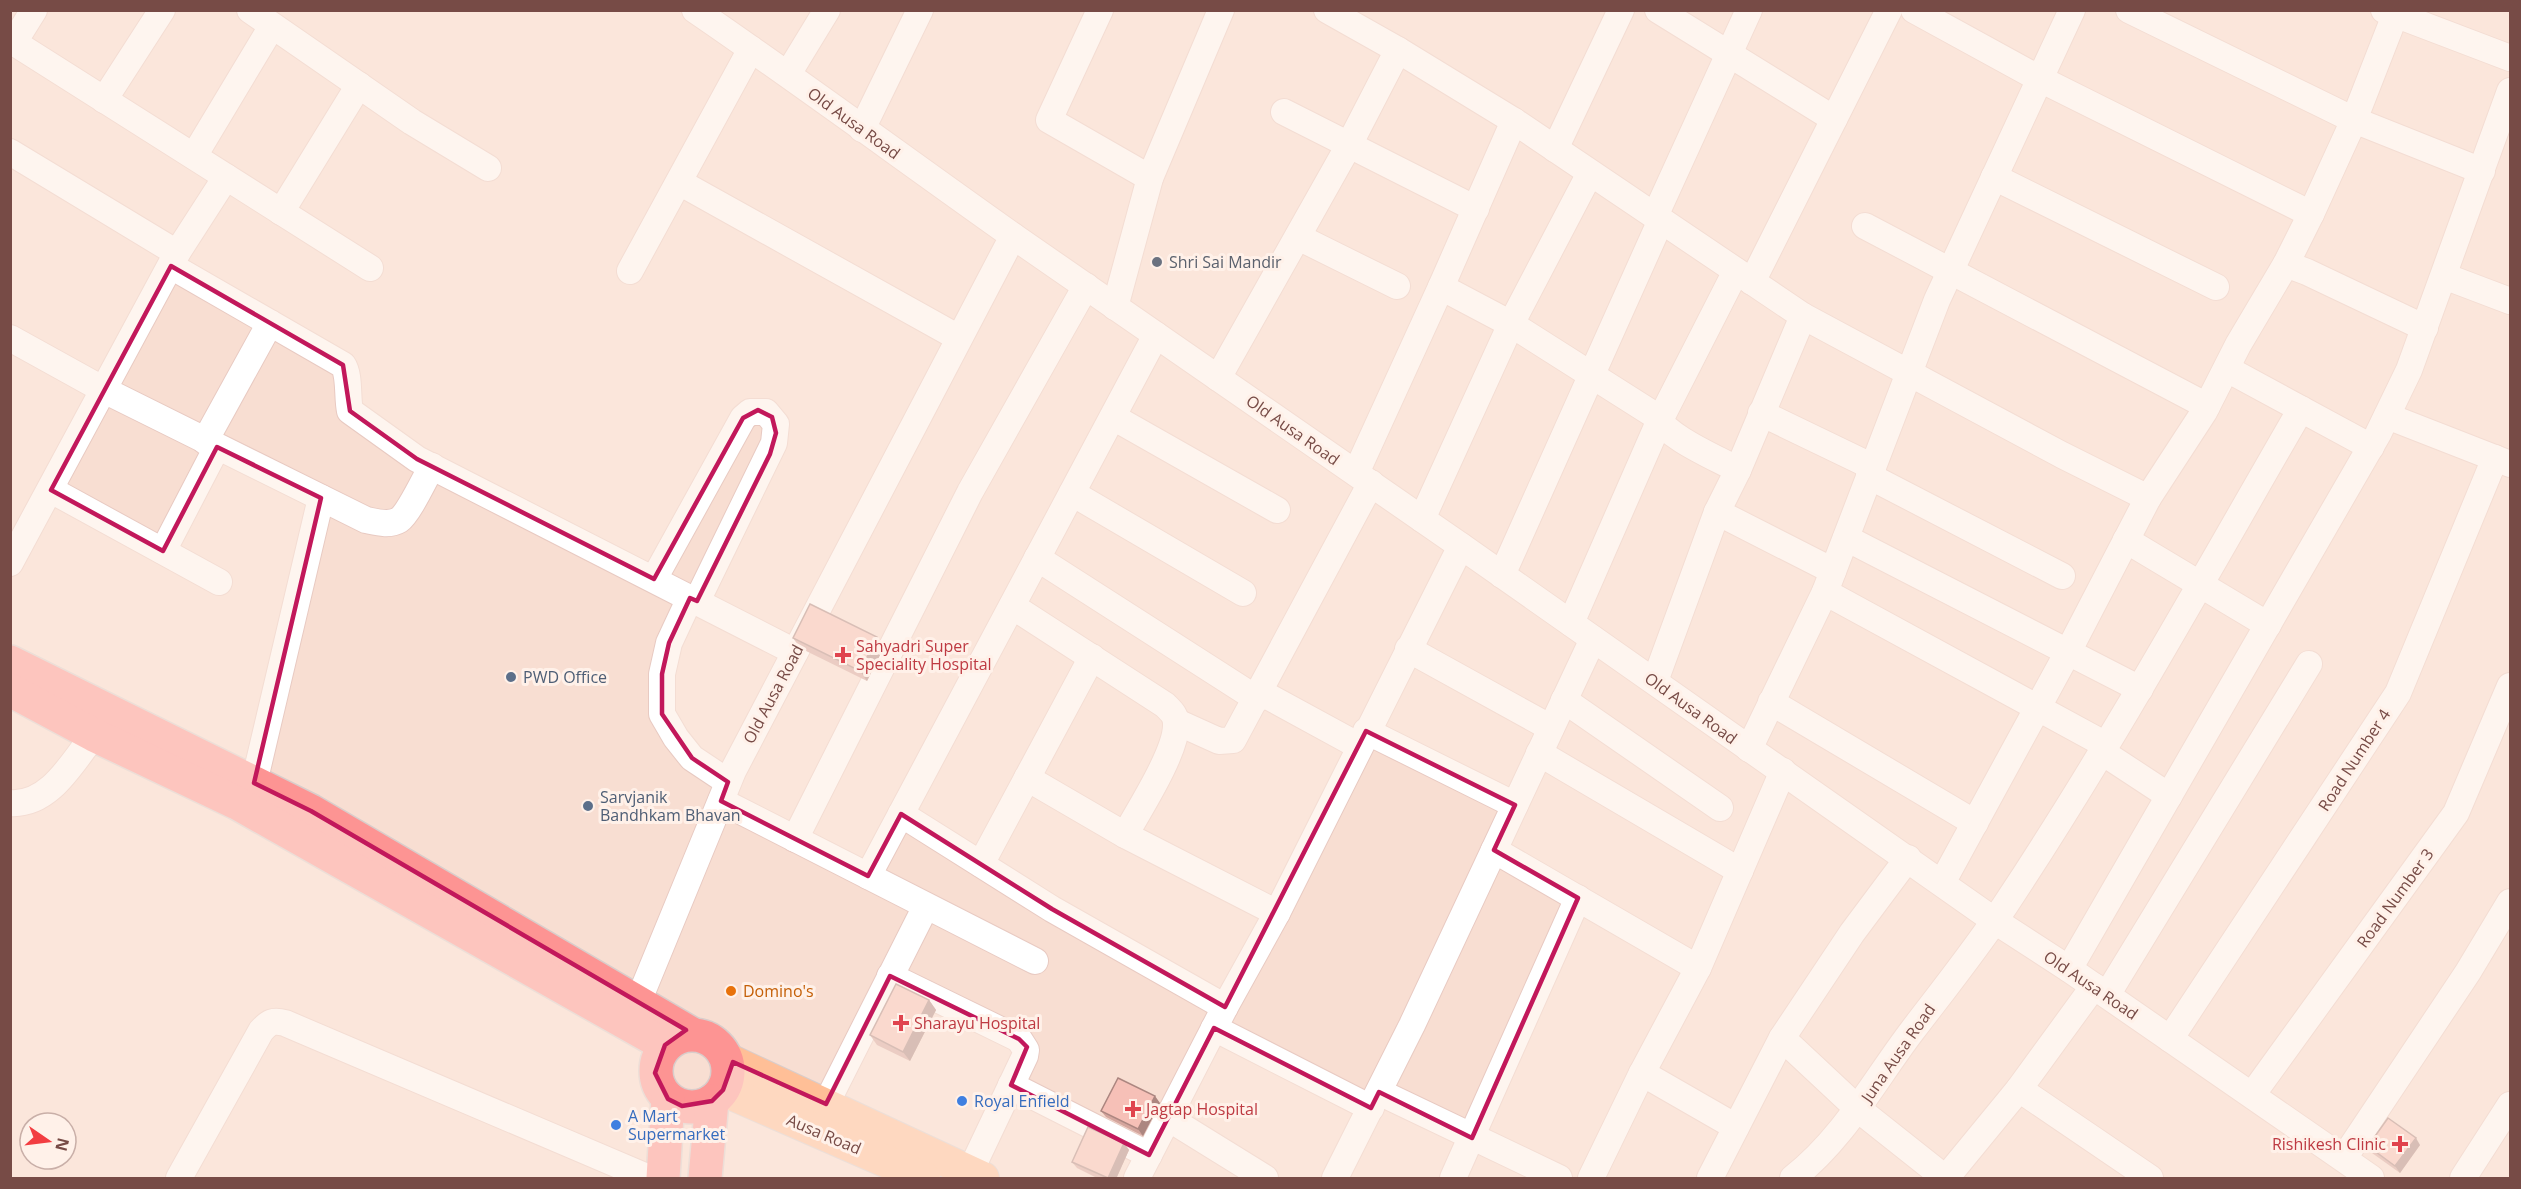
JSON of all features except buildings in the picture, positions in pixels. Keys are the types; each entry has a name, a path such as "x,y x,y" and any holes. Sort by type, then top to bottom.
{"highway":[{"path":"10,662 311,811 638,1002 679,1039"},
{"path":"10,690 94,735 237,803 679,1039"},
{"name":"Ausa Road","path":"679,1039 707,1037 719,1046 720,1083"},
{"path":"679,1039 655,1073 659,1087 668,1099 682,1106 697,1107 720,1083"},
{"path":"705,1179 720,1083"},
{"path":"663,1179 668,1099"}],"main road":[{"path":"720,1083 826,1104 976,1175"},
{"name":"Ausa Road","path":"720,1083 924,1179"}],"street":[{"path":"34,10 12,41 370,268"},
{"path":"104,100 162,10"},
{"path":"250,10 412,122 488,168"},
{"name":"Old Ausa Road","path":"696,10 1013,236 1655,681 1995,921 2252,1095 2356,1171"},
{"path":"788,74 827,10"},
{"path":"862,129 920,10"},
{"path":"1100,10 1049,120 1150,178"},
{"path":"1115,307 1150,178 1221,10"},
{"path":"1328,10 1514,121 1803,316 1910,371 2062,455 2148,498"},
{"path":"1556,149 1621,10"},
{"path":"1658,10 1834,119"},
{"path":"1502,575 1593,376 1658,218 1749,10"},
{"path":"1571,623 1659,422 1834,119 1889,10"},
{"path":"1914,10 2040,79 2311,214"},
{"path":"1749,749 1829,581 1936,300 2072,10"},
{"path":"2129,10 2354,120 2482,171"},
{"path":"1942,883 2068,652 2148,498 2207,406 2238,345 2286,264 2354,120 2392,12 2511,58"},
{"path":"194,156 272,26"},
{"path":"630,271 751,49"},
{"path":"1218,378 1349,145 1398,50"},
{"path":"281,212 359,85"},
{"path":"2069,969 2387,416 2409,370 2510,95"},
{"path":"1284,112 1476,209"},
{"path":"1177,722 1219,741 1227,742 1233,740 1258,696 1363,478 1441,287 1514,121"},
{"path":"10,152 270,323 343,365 346,370 346,397 350,411 409,453 795,652"},
{"path":"1422,519 1511,324 1590,173"},
{"path":"10,563 174,259 226,177"},
{"path":"1994,177 2216,287"},
{"path":"679,182 959,338"},
{"path":"1865,226 2207,406"},
{"name":"Old Ausa Road","path":"638,1002 724,792 1013,236"},
{"path":"1298,237 1397,286"},
{"path":"2286,264 2425,328"},
{"path":"2444,276 2511,301"},
{"path":"795,839 970,492 1086,286"},
{"path":"1441,287 1511,324 1656,416 1659,422 1674,434 1738,470"},
{"path":"1655,681 1717,512 1738,470 1803,316"},
{"path":"163,550 270,323"},
{"path":"868,876 1156,335"},
{"path":"10,338 104,390 366,520 384,524 399,520 416,496 432,466"},
{"path":"2227,369 2371,447"},
{"name":"Juna Ausa Road","path":"1793,1179 1823,1151 1858,1109 1903,1043 1995,921 2140,689 2301,409"},
{"path":"654,579 743,418 750,412 766,412 776,424 774,443 669,644 662,674 662,714 676,738 724,792 795,839 1035,961"},
{"path":"1761,413 2062,576"},
{"path":"2387,416 2503,461"},
{"path":"1113,417 1276,510"},
{"name":"Road Number 4","path":"2170,1039 2398,693 2503,461"},
{"path":"51,490 219,582"},
{"path":"1072,493 1243,593"},
{"path":"254,783 321,498"},
{"path":"1717,512 2104,749 2169,796"},
{"path":"1846,538 2140,689"},
{"path":"2126,540 2268,625"},
{"path":"1137,1179 1219,1018 1277,913 1362,738 1461,546"},
{"path":"1037,558 1258,696 1362,738 1515,805"},
{"path":"1012,606 1174,713 1177,722 1176,734 1168,756 1125,835"},
{"path":"1335,1179 1375,1100 1593,639"},
{"path":"1408,649 1551,728"},
{"path":"981,864 1092,657"},
{"path":"1782,1038 1858,1109 1945,1178 2100,991 2309,664"},
{"name":"Road Number 3","path":"2252,1095 2457,813 2511,686"},
{"path":"1564,700 1720,808"},
{"path":"1771,702 1974,823"},
{"path":"10,803 38,798 56,784 94,735"},
{"path":"1539,753 1740,871"},
{"path":"1591,1179 1642,1073 1698,968 1783,771"},
{"path":"1027,778 1125,835 1277,913"},
{"path":"901,814 1219,1018 1375,1100 1472,1138 1559,1179"},
{"path":"1494,850 1698,968"},
{"path":"1710,1179 1782,1038 1851,933 1908,858"},
{"path":"1454,1179 1578,898"},
{"path":"2356,1171 2468,972 2511,902"},
{"path":"826,1104 926,906"},
{"path":"890,976 1019,1040 1026,1050 976,1175"},
{"path":"179,1179 261,1031 267,1023 275,1020 649,1179"},
{"path":"1642,1073 1736,1127"},
{"path":"1011,1085 1149,1155"},
{"path":"2019,1089 2150,1179"},
{"path":"2463,1179 2511,1105"},
{"path":"1168,1118 1265,1179"}],"highlighted area":[{"path":"171,266 343,365 350,411 417,459 654,579 743,418 758,410 772,417 776,433 770,454 697,601 690,598 669,643 662,674 662,714 692,758 728,782 721,801 868,876 901,814 1052,909 1225,1007 1366,731 1515,805 1494,850 1578,898 1472,1138 1379,1092 1371,1108 1214,1028 1149,1155 1011,1085 1027,1047 1019,1039 890,976 826,1104 733,1062 723,1090 712,1101 682,1106 668,1099 655,1073 665,1045 686,1030 311,811 254,783 321,498 217,447 163,551 51,490"}],"shaded area":[{"path":"10,11 2510,11 2510,1178 11,1178"}],"place":[{"name":"Shri Sai Mandir","path":"1157,262"},
{"name":"Sahyadri Super Speciality Hospital","path":"843,655"},
{"name":"PWD Office","path":"511,677"},
{"name":"Sarvjanik Bandhkam Bhavan","path":"588,806"},
{"name":"Domino's","path":"731,991"},
{"name":"Sharayu Hospital","path":"901,1023"},
{"name":"Royal Enfield","path":"962,1101"},
{"name":"Jagtap Hospital","path":"1133,1109"},
{"name":"A Mart Supermarket","path":"616,1125"},
{"name":"Rishikesh Clinic","path":"2400,1144"}]}
